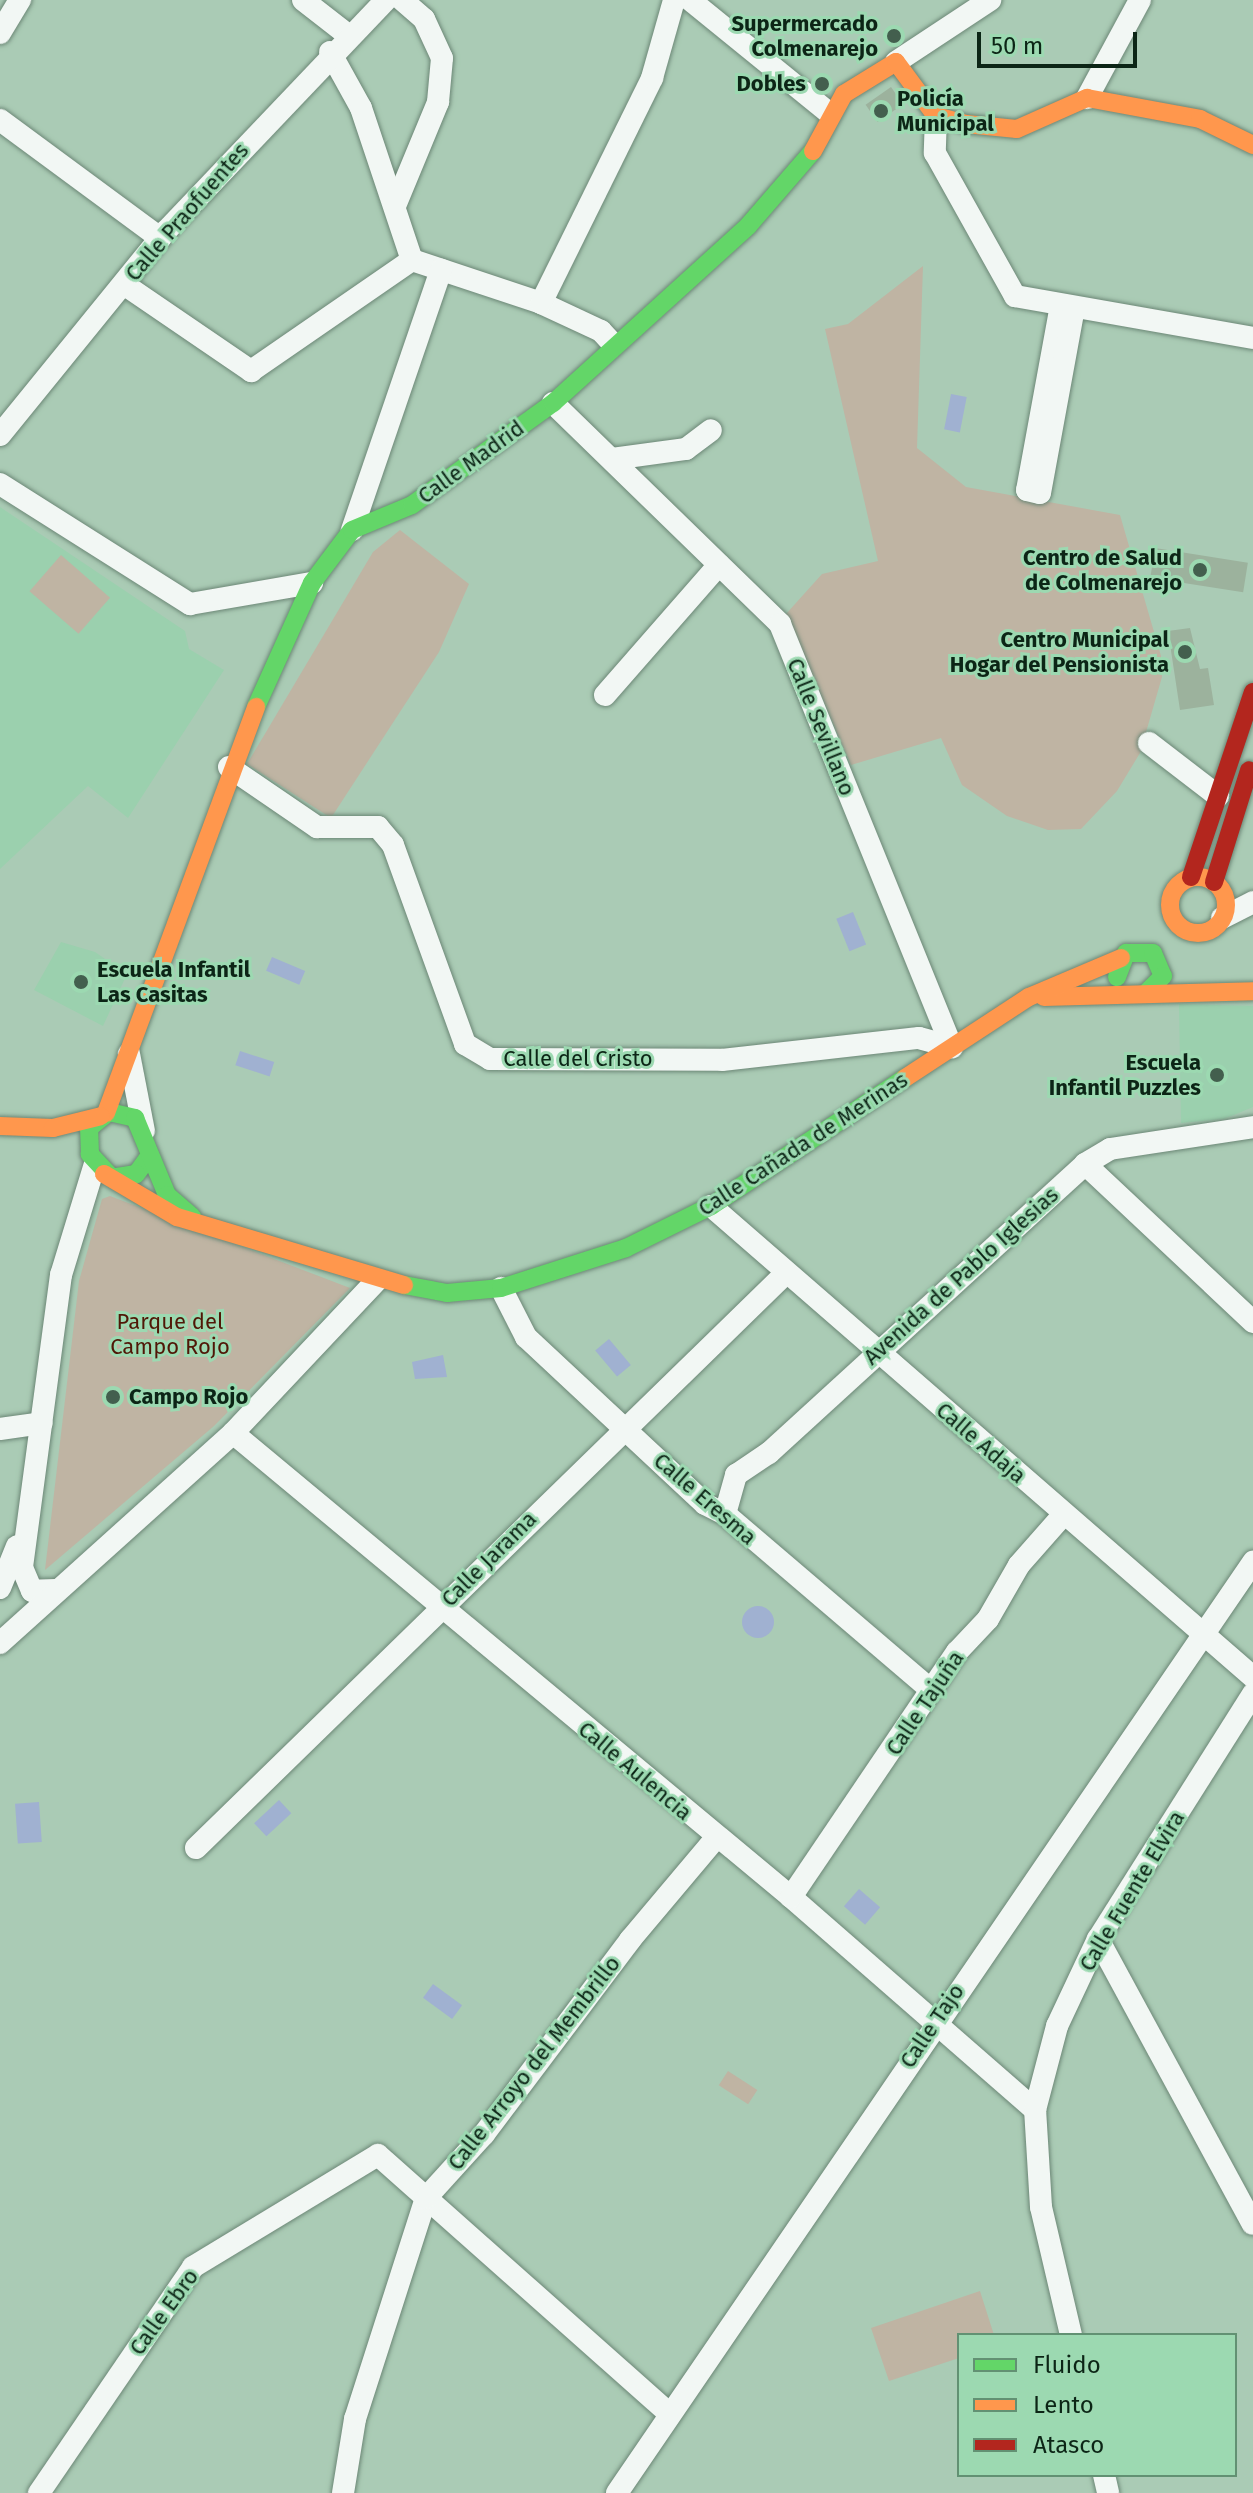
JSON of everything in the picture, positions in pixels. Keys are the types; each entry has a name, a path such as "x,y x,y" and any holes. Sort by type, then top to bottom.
{"street":[{"path":"0,33 20,0"},
{"path":"303,0 348,35"},
{"name":"Calle Praofuentes","path":"0,435 125,285 160,238 330,52 386,0"},
{"path":"395,206 438,102 442,58 425,10 402,0"},
{"path":"541,303 652,78 674,0"},
{"path":"690,0 829,113"},
{"name":"Calle Madrid","path":"352,530 412,505 553,403 613,344 791,183 829,113 844,94 990,0"},
{"path":"1087,98 1140,0"},
{"path":"330,52 361,108 412,260"},
{"path":"896,62 936,116 935,153 1015,296 1253,338"},
{"path":"936,116 1017,129 1087,98 1200,119 1253,145"},
{"path":"0,120 160,238"},
{"path":"412,260 541,303 601,331 613,344"},
{"path":"125,285 251,371 412,260"},
{"path":"56,1590 36,1593 22,1578 61,1275 97,1164 88,1133 103,1115 229,767 312,583 352,530 441,270"},
{"path":"1068,306 1040,493 1027,490 1068,306"},
{"name":"Calle Sevillano","path":"553,403 780,624 952,1047"},
{"path":"612,459 686,449 711,430"},
{"path":"0,484 190,604 312,583"},
{"path":"605,695 719,565"},
{"path":"1197,992 1162,971 1146,949 1170,908 1177,885 1191,877 1253,692"},
{"path":"1149,743 1218,796"},
{"path":"1222,918 1226,903 1214,882 1253,758"},
{"name":"Calle del Cristo","path":"229,767 317,827 378,827 393,845 465,1044 490,1059 722,1060 919,1038 952,1047"},
{"path":"1191,877 1214,882"},
{"path":"1140,995 1201,933 1253,902"},
{"path":"1170,908 1184,929 1201,933"},
{"name":"Calle Cañada de Merinas","path":"53,1128 79,1140 97,1164 141,1200 194,1219 377,1280 447,1293 501,1288 626,1248 711,1206 1029,997 1146,949"},
{"path":"1121,958 1118,980 1140,995"},
{"path":"1029,997 1253,991"},
{"path":"97,1164 136,1174 150,1155 128,1047"},
{"path":"0,1126 53,1128 103,1115 131,1115 144,1132"},
{"name":"Avenida de Pablo Iglesias","path":"725,1514 736,1475 769,1453 1085,1164 1110,1149 1250,1134"},
{"name":"Calle Cañada de Merinas","path":"150,1155 167,1195 194,1219"},
{"path":"1085,1164 1253,1322"},
{"name":"Calle Adaja","path":"711,1206 876,1353 1253,1677"},
{"name":"Calle Jarama","path":"196,1848 624,1425 786,1273"},
{"path":"0,1643 233,1433 377,1280"},
{"name":"Calle Eresma","path":"501,1288 526,1337 624,1425 705,1504 725,1514 931,1690"},
{"path":"0,1429 42,1423"},
{"name":"Calle Aulencia","path":"233,1433 715,1839 791,1897 1035,2110"},
{"name":"Calle Tajuña","path":"791,1897 931,1690 988,1619 1019,1565 1064,1514"},
{"path":"0,1588 27,1522"},
{"name":"Calle Tajo","path":"617,2493 934,2022 1253,1562"},
{"path":"1248,1704 1253,1734"},
{"name":"Calle Fuente Elvira","path":"1071,2333 1041,2207 1035,2110 1057,2026 1098,1939 1248,1704"},
{"name":"Calle Arroyo del Membrillo","path":"343,2493 355,2419 426,2198 484,2134 630,1940 715,1839"},
{"path":"1098,1939 1253,2224"},
{"name":"Calle Ebro","path":"39,2493 193,2267 378,2155 426,2198"},
{"path":"426,2198 670,2414"}],"shaded area":[{"path":"0,507 185,631 189,649 224,670 128,818 88,786 0,869"},
{"name":"Escuela Infantil Las Casitas","path":"61,942 95,952 127,974 103,1026 34,990"},
{"name":"Escuela Infantil Puzzles","path":"1179,1004 1253,1006 1253,1107 1224,1119 1181,1123"}],"green space":[{"path":"923,266 917,448 966,487 1120,515 1161,656 1162,677 1140,753 1117,791 1081,829 1048,830 1007,816 962,785 941,738 851,765 786,614 822,574 878,561 825,329 848,324"},
{"path":"400,530 469,584 439,652 331,818 247,764 373,552"},
{"path":"61,555 110,598 79,634 30,591"},
{"name":"Parque del Campo Rojo","path":"110,1196 350,1288 214,1426 45,1570 79,1281 102,1199"},
{"path":"728,2071 757,2090 748,2104 719,2085"},
{"path":"980,2291 993,2333 957,2333 957,2359 889,2381 871,2328"}],"water":[{"path":"951,394 967,397 960,432 944,429"},
{"path":"853,912 866,944 849,951 836,919"},
{"path":"272,957 305,971 299,985 266,971"},
{"path":"240,1051 274,1062 270,1076 235,1065"},
{"path":"609,1339 631,1365 617,1377 595,1351"},
{"path":"443,1355 447,1377 415,1379 412,1362"},
{"path":"758,1606 770,1610 774,1622 770,1634 758,1638 746,1634 742,1622 746,1610"},
{"path":"279,1800 291,1813 266,1836 254,1823"},
{"path":"39,1802 42,1842 18,1844 15,1804"},
{"path":"859,1889 880,1907 865,1925 844,1906"},
{"path":"433,1984 462,2005 452,2019 423,1998"}],"building":[{"name":"Policía Municipal","path":"891,87 903,104 878,122 866,105"},
{"name":"Centro de Salud de Colmenarejo","path":"1155,548 1248,563 1243,592 1150,578"},
{"name":"Centro Municipal Hogar del Pensionista","path":"1190,628 1200,669 1208,668 1214,705 1180,710 1168,631"}],"traffic: fast":[{"path":"256,707 312,583 352,530 412,505 553,403 748,226 813,151"},
{"path":"1117,977 1126,953 1153,953 1163,976 1145,994"},
{"path":"404,1285 447,1293 501,1288 626,1248 711,1206 905,1078"},
{"path":"150,1155 136,1174 112,1178 90,1154 89,1128 109,1112 135,1118 167,1195 192,1217"}],"traffic: slow":[{"path":"813,151 844,94 896,62 936,116 966,124 1017,129 1087,98 1200,119 1253,145"},
{"path":"106,1113 256,707"},
{"path":"1198,877 1218,885 1226,905 1218,925 1198,933 1178,925 1170,905 1178,885 1198,877"},
{"path":"905,1078 1029,997 1121,958"},
{"path":"1044,997 1253,991"},
{"path":"0,1126 53,1128 101,1116"},
{"path":"104,1174 177,1217 404,1285"}],"traffic: jam":[{"path":"1191,877 1253,692"},
{"path":"1214,882 1249,770"}],"place":[{"name":"Supermercado Colmenarejo","path":"894,36"},
{"name":"Dobles","path":"822,84"},
{"name":"Policía Municipal","path":"881,111"},
{"name":"Centro de Salud de Colmenarejo","path":"1200,570"},
{"name":"Centro Municipal Hogar del Pensionista","path":"1185,652"},
{"name":"Escuela Infantil Las Casitas","path":"81,982"},
{"name":"Escuela Infantil Puzzles","path":"1217,1075"},
{"name":"Campo Rojo","path":"113,1397"}]}
